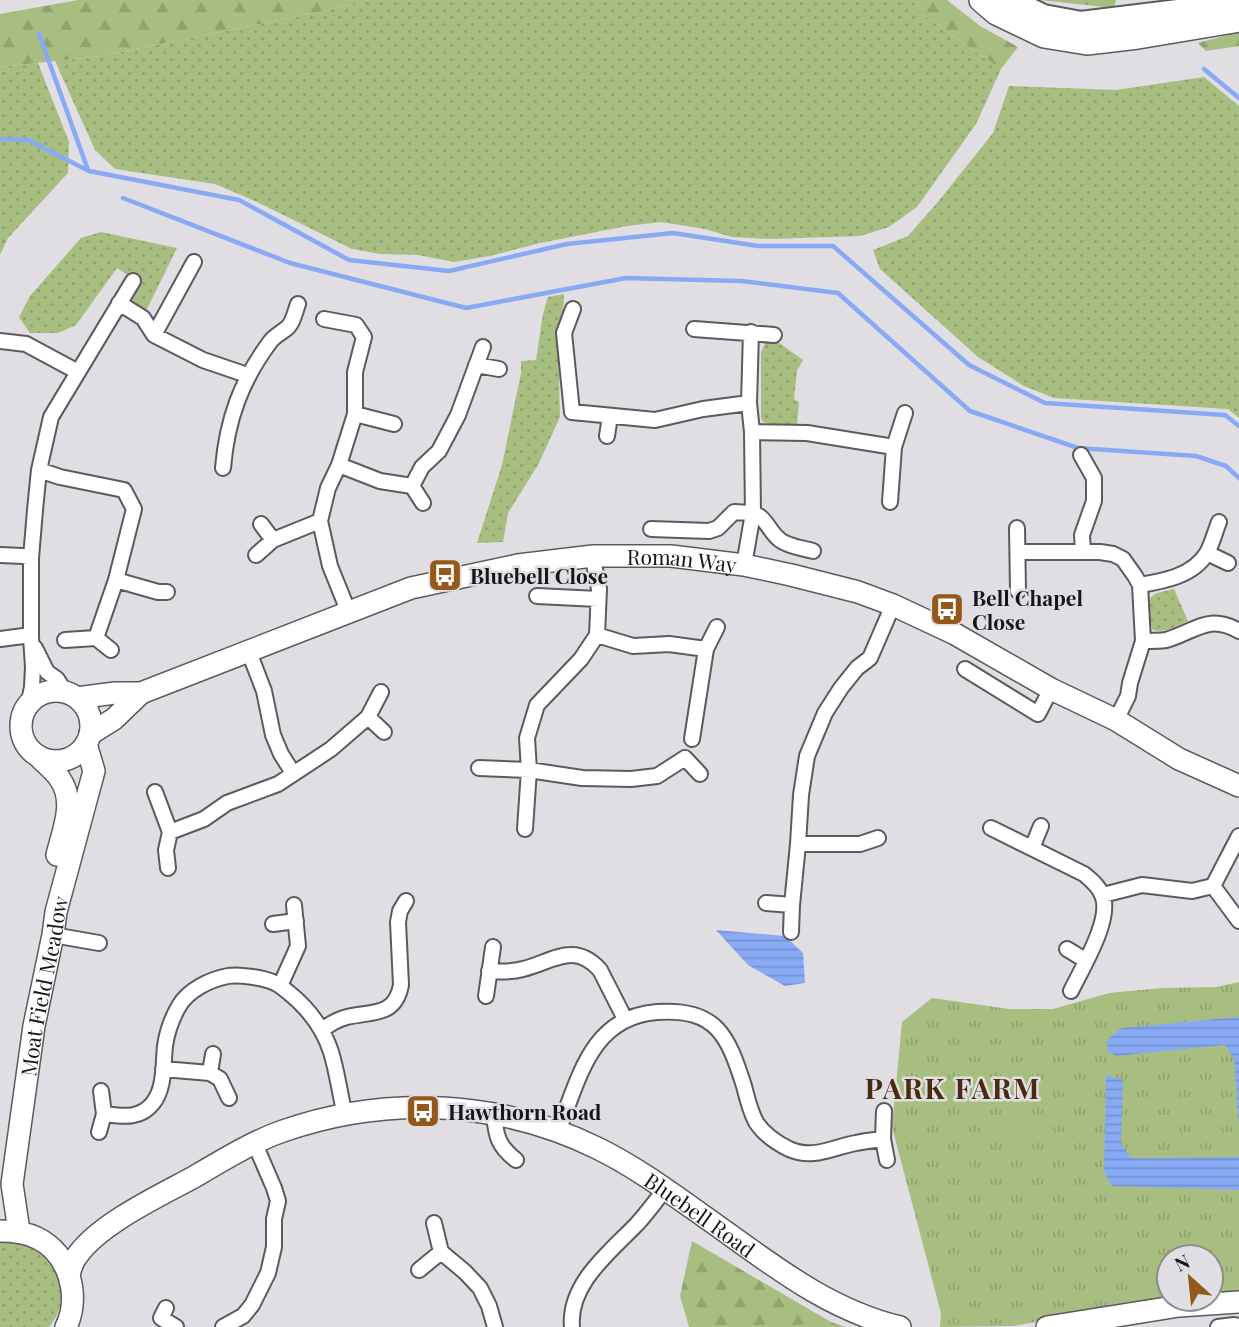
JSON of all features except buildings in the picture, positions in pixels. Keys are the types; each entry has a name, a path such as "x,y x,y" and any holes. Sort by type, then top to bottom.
{"highway":[{"path":"1005,0 1043,18 1081,25 1186,12 1239,1"}],"main road":[{"path":"981,0 996,13 1044,36 1087,43 1239,20"}],"street":[{"path":"154,335 194,262"},
{"path":"28,706 33,667 31,558 39,470 51,417 133,281"},
{"path":"119,303 143,318 154,335 203,360 247,375"},
{"path":"223,468 231,419 247,375 272,338 289,327 298,304"},
{"path":"573,309 564,333 572,412 655,420 703,409 749,403"},
{"path":"324,319 356,324 364,337 355,372 355,414 340,465 328,488 320,521 330,566 349,613"},
{"path":"694,328 774,335"},
{"path":"744,565 753,513 749,403 751,332"},
{"path":"0,341 26,344 78,372"},
{"path":"412,486 422,467 439,451 458,415 483,347"},
{"path":"476,365 499,369"},
{"path":"355,414 394,424"},
{"path":"890,502 894,447 905,414"},
{"path":"607,436 610,416"},
{"path":"752,432 807,433 894,447"},
{"path":"1081,456 1094,478 1094,501 1082,535 1083,552"},
{"path":"340,465 380,481 412,486 423,503"},
{"path":"39,470 124,490 134,509 116,580 96,638"},
{"path":"651,528 709,531 718,528 734,512 753,513 762,517 780,541 813,551"},
{"path":"256,555 273,540 320,521"},
{"path":"1140,585 1177,577 1196,566 1207,553 1219,522"},
{"path":"261,524 273,540"},
{"path":"1017,528 1018,591"},
{"path":"1018,552 1113,554 1123,559 1135,576 1140,585 1143,641 1128,696 1116,720"},
{"path":"1207,553 1228,563"},
{"path":"0,555 31,558"},
{"path":"525,829 529,769 527,738 537,705 581,659 597,635 599,589 593,556"},
{"name":"Roman Way","path":"72,696 141,693 411,588 518,565 593,556 671,556 744,565 791,575 858,592 893,605 955,634 1051,689 1116,720 1180,759 1239,786"},
{"path":"116,580 158,593 167,592"},
{"path":"537,596 598,599"},
{"path":"792,932 802,782 807,756 825,713 841,688 857,668 870,658 893,605"},
{"path":"1143,641 1163,640 1215,623 1227,624 1239,631"},
{"path":"692,739 706,649 717,627"},
{"path":"597,635 633,646 669,644 706,649"},
{"path":"0,639 31,636"},
{"path":"31,636 47,672 87,709 90,720 88,739 79,753 66,760 54,762 41,759 31,752 21,734 21,722 28,706 42,694 54,691 72,696"},
{"path":"65,640 96,638 111,650"},
{"path":"249,652 264,691 273,736 293,773"},
{"path":"965,669 1038,714 1051,689"},
{"path":"170,832 204,819 227,803 278,784 331,748 368,717 381,692"},
{"name":"Roman Way","path":"88,739 141,693"},
{"path":"368,717 384,732"},
{"name":"Moat Field Meadow","path":"9,1231 12,1184 34,1026 56,912 94,771 88,739"},
{"path":"479,768 529,769 582,778 631,779 657,776 685,758 700,774"},
{"name":"Moat Field Meadow","path":"0,1186 20,1068 36,946 68,812 68,797 61,779 41,759"},
{"path":"155,792 170,832 166,850 168,868"},
{"path":"1032,848 1041,826"},
{"path":"991,828 1084,874 1103,895 1105,909 1102,924 1071,991"},
{"path":"1103,895 1142,885 1192,891 1213,886 1239,836"},
{"path":"798,844 860,844 878,838"},
{"path":"1213,886 1239,921"},
{"path":"322,1030 335,1021 372,1014 395,1002 401,985 398,922 406,901"},
{"path":"766,903 792,905"},
{"path":"280,986 298,946 294,905"},
{"path":"273,924 296,921"},
{"path":"53,935 99,943"},
{"path":"486,996 493,947"},
{"path":"1067,949 1085,960"},
{"path":"489,971 519,971 562,955 582,957 596,964 625,1019"},
{"path":"104,1114 130,1117 144,1111 153,1103 160,1087 171,1022 180,1003 199,986 214,979 231,976 251,977 275,983 300,1002 314,1017 332,1054 345,1115"},
{"path":"558,1131 579,1073 598,1043 625,1019 671,1011 688,1013 707,1020 720,1031 735,1056 757,1123 766,1133 788,1148 800,1153 817,1154 854,1143 883,1139"},
{"path":"210,1073 213,1054"},
{"path":"163,1069 210,1073 220,1079 229,1097"},
{"path":"99,1132 104,1114 101,1091"},
{"name":"Bluebell Road","path":"69,1275 77,1255 94,1236 134,1210 282,1131 345,1115 422,1107 466,1110 521,1120 558,1131 597,1148 631,1166 816,1294 852,1312 900,1327"},
{"path":"884,1111 883,1139 887,1160"},
{"path":"494,1115 497,1138 505,1152 516,1160"},
{"path":"223,1327 243,1316 252,1306 268,1273 274,1247 274,1219 278,1201 255,1144"},
{"path":"572,1327 575,1297 583,1283 640,1221 665,1189"},
{"path":"434,1223 441,1252 480,1288 495,1327"},
{"path":"9,1231 39,1239 51,1248 65,1266 72,1288 72,1306 66,1327"},
{"name":"Bluebell Road","path":"39,1239 69,1240 94,1236"},
{"path":"419,1270 441,1252"},
{"path":"1047,1327 1179,1306 1239,1302"},
{"path":"166,1308 161,1318 176,1327"},
{"path":"1218,1327 1239,1326"}],"green space":[{"path":"78,0 368,0 101,56 0,67 0,14"},
{"path":"368,0 912,0 925,16 1001,69 976,124 917,207 889,227 860,236 771,239 732,237 705,229 661,222 627,226 454,262 418,255 380,254 352,249 215,184 115,169 95,150 55,61 101,56"},
{"path":"912,0 947,0 980,26 1018,47 1001,69 925,16"},
{"path":"1040,0 1116,0 1114,8"},
{"path":"1239,32 1239,46 1206,51 1198,43"},
{"path":"38,63 69,142 68,173 8,238 0,255 0,67"},
{"path":"1204,77 1239,106 1239,418 1228,409 1054,398 1024,386 978,357 880,269 873,250 908,236 937,203 993,133 1009,86 1116,90"},
{"path":"101,232 177,248 145,313 131,304 129,297 135,280 117,268 76,325 58,333 30,333 19,317 30,296 81,238"},
{"path":"564,294 559,379 560,417 538,465 508,513 503,542 477,543 502,465 521,373 521,361 536,360 548,297"},
{"path":"766,342 778,342 803,360 797,371 794,399 799,402 797,426 777,426 763,422 761,418 761,352"},
{"path":"1174,589 1188,621 1167,630 1153,630 1149,614 1151,597"},
{"path":"1239,982 1239,1294 1225,1296 1225,1243 1155,1243 1155,1301 1013,1326 940,1327 941,1313 892,1127 902,1022 932,998 1009,1009 1053,1009 1109,993 1216,987"},
{"path":"1029,1118 1030,1138 981,1141 980,1121"},
{"path":"0,1240 33,1245 44,1251 52,1260 58,1271 62,1294 56,1317 49,1327 0,1327"},
{"path":"692,1241 831,1322 845,1327 689,1327 680,1296"}],"water":[{"path":"716,930 785,936 803,953 805,983 785,986 748,965"},
{"path":"1239,1017 1239,1126 1234,1059 1225,1045 1116,1056 1107,1050 1107,1040 1121,1028"},
{"path":"1106,1075 1123,1080 1121,1143 1131,1158 1239,1157 1239,1190 1112,1186 1104,1172"}],"waterway":[{"path":"39,34 88,170"},
{"path":"1204,69 1239,98"},
{"path":"0,139 28,140 89,171 239,200 349,260 449,271 567,244 673,233 758,246 833,246 969,365 1045,403 1225,415 1239,426"},
{"path":"123,198 290,263 466,308 626,278 741,281 838,293 970,411 1078,448 1196,456 1226,466 1239,478"}],"place":[{"name":"Bluebell Close","path":"445,575"},
{"name":"Bell Chapel Close","path":"947,609"},
{"name":"Hawthorn Road","path":"423,1111"}],"district":[{"name":"PARK FARM","path":"953,1087"}]}
